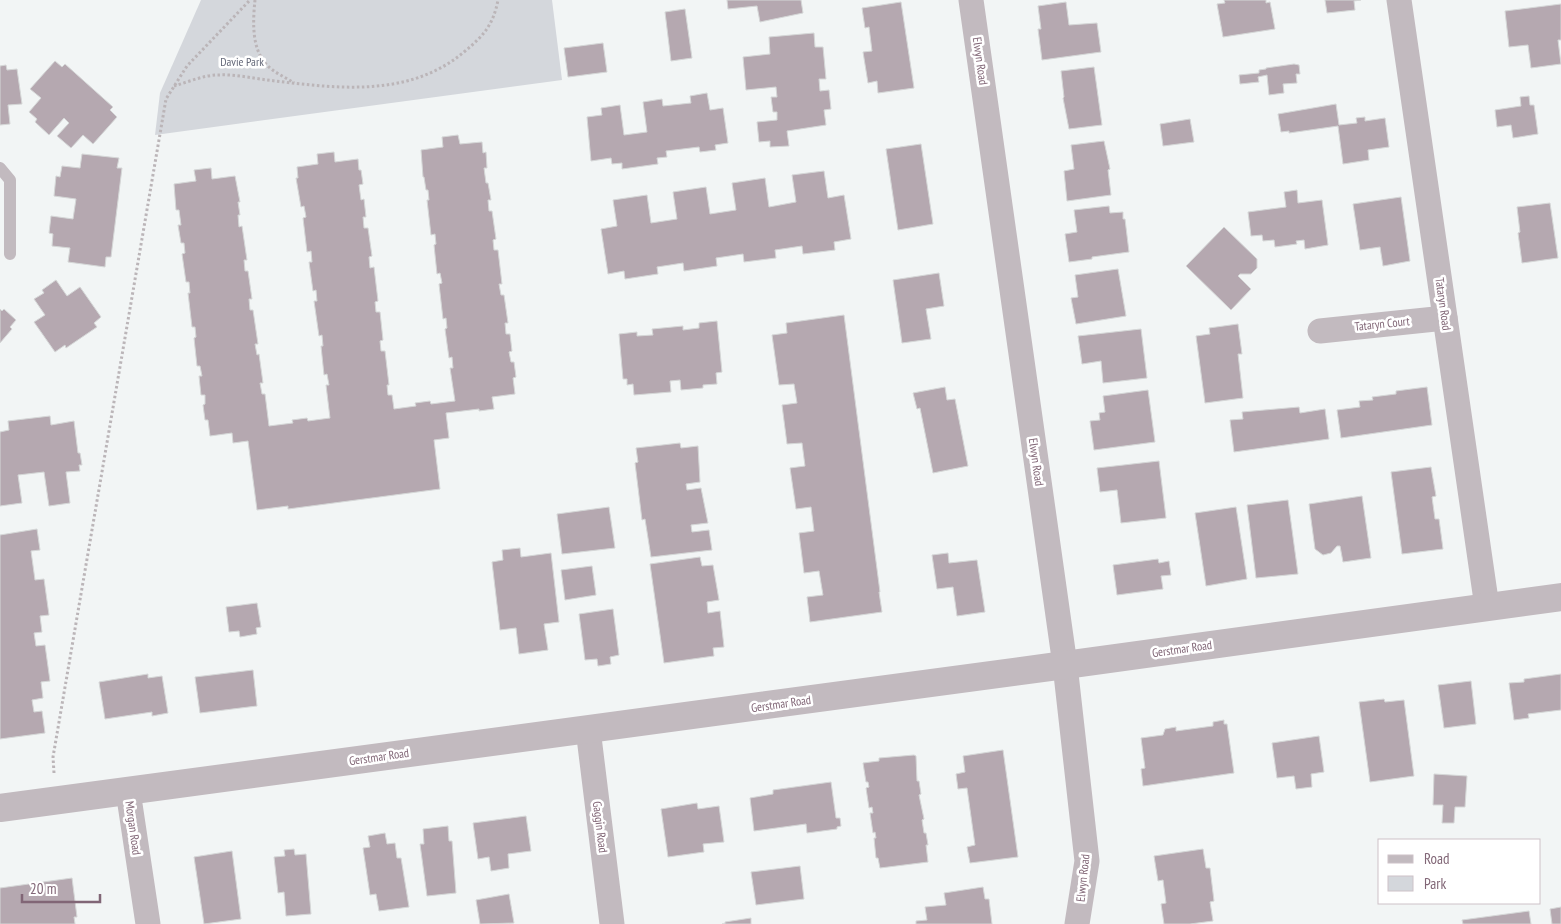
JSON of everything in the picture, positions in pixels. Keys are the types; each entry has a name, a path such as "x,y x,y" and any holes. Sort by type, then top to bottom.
{"street":[{"name":"Elwyn Road","path":"971,0 1065,665 1087,861 1077,924"},
{"name":"Tataryn Road","path":"1399,0 1487,608"},
{"name":"Tataryn Court","path":"1320,331 1445,318"},
{"name":"Gerstmar Road","path":"0,808 1561,597"},
{"name":"Gaggin Road","path":"588,729 612,924"},
{"name":"Morgan Road","path":"128,792 148,924"}],"lane":[{"path":"0,168 10,180 10,254"}],"path":[{"path":"55,802 53,757 166,99 187,66 250,0"},
{"path":"256,0 253,21 256,46 266,65 294,83"},
{"path":"174,86 218,74 328,87 370,88 406,82 433,72 456,58 481,37 495,16 498,0"}],"green space":[{"name":"Davie Park","path":"201,0 552,0 562,80 155,135 160,93"}],"building":[{"path":"727,0 801,0 803,13 760,22 757,6 728,9"},
{"path":"1224,0 1266,0 1266,3 1270,2 1275,29 1223,37 1217,4 1225,3"},
{"path":"1325,0 1361,0 1354,1 1355,10 1327,13"},
{"path":"901,2 914,88 878,93 877,81 868,83 863,52 872,51 869,27 865,28 862,8"},
{"path":"1066,2 1069,25 1097,23 1101,52 1042,60 1038,29 1041,29 1038,6"},
{"path":"1561,4 1561,40 1558,40 1561,64 1531,68 1528,45 1509,47 1505,11"},
{"path":"685,9 692,58 671,61 665,12"},
{"path":"814,33 815,47 823,47 826,79 819,79 820,91 829,90 831,109 824,110 826,125 787,131 789,146 770,147 770,141 759,142 757,122 777,120 777,112 773,112 771,97 777,97 776,87 746,90 743,57 770,54 769,37"},
{"path":"603,43 607,72 568,77 564,48"},
{"path":"55,61 62,67 65,64 113,107 110,110 117,117 93,144 83,135 71,148 57,136 69,123 64,118 49,135 35,122 37,119 29,112 41,98 30,89"},
{"path":"6,65 7,70 17,69 22,104 8,105 10,124 0,125 0,66"},
{"path":"1299,65 1300,74 1296,74 1297,83 1283,84 1284,93 1269,95 1267,75 1258,77 1259,82 1240,84 1239,75 1259,73 1259,70 1266,68"},
{"path":"1094,67 1102,125 1069,129 1063,98 1061,71"},
{"path":"707,93 710,110 723,108 728,143 715,145 716,150 700,152 699,147 666,151 667,157 657,158 658,164 622,169 622,163 612,164 611,158 591,161 587,117 602,115 601,108 620,105 624,135 647,132 643,102 662,99 663,106 691,103 690,96"},
{"path":"1529,96 1530,105 1534,105 1538,134 1513,138 1511,125 1497,127 1495,110 1521,106 1520,97"},
{"path":"1336,104 1339,125 1357,123 1356,118 1365,117 1365,121 1385,118 1389,147 1368,150 1369,160 1343,164 1338,126 1289,133 1289,131 1281,132 1278,114"},
{"path":"1190,119 1194,142 1163,146 1160,124"},
{"path":"458,135 460,144 482,142 483,153 486,152 487,168 484,168 491,200 488,200 489,211 492,211 496,239 493,240 494,250 498,250 502,284 499,284 501,295 504,295 508,323 505,323 506,334 510,334 512,351 509,352 511,362 514,362 516,377 513,378 515,394 492,397 494,409 446,413 449,438 434,440 440,489 288,509 288,506 257,510 248,441 233,443 232,433 210,436 208,420 205,420 203,405 205,404 205,395 201,395 199,376 202,376 200,366 197,366 194,338 196,337 195,327 192,327 188,293 190,293 189,282 186,282 182,254 185,253 184,243 181,243 178,225 181,225 179,210 176,210 174,184 196,181 194,170 211,168 212,179 235,176 240,202 238,202 239,227 242,226 247,260 244,260 245,271 248,271 252,299 249,299 250,310 253,310 258,344 255,344 257,355 259,354 263,383 260,383 262,394 265,394 269,426 293,423 292,420 307,418 308,421 330,418 326,385 329,385 327,374 324,375 321,346 323,346 322,335 319,336 314,301 317,301 316,290 313,291 309,262 312,262 311,251 307,252 303,218 306,217 304,206 301,207 296,178 298,178 297,167 318,164 317,154 334,152 335,162 358,159 363,184 359,185 361,200 364,199 366,217 363,217 364,228 368,228 372,256 369,257 370,268 374,267 378,301 375,302 376,312 380,312 383,340 380,341 381,351 385,351 389,385 387,385 388,395 392,395 394,409 416,406 415,403 430,401 431,404 455,401 450,368 453,368 452,357 449,358 445,329 447,328 446,318 443,319 439,284 442,283 440,273 437,274 434,245 436,244 435,234 431,235 427,200 429,200 428,190 426,190 423,177 421,150 443,147 442,137"},
{"path":"1104,141 1110,169 1108,170 1111,195 1067,201 1064,171 1074,169 1071,145"},
{"path":"921,144 933,224 898,230 886,149"},
{"path":"82,154 119,158 117,168 122,168 111,257 106,257 105,267 68,262 70,248 52,246 53,234 49,233 51,216 73,219 76,199 54,196 56,176 60,177 62,166 80,168"},
{"path":"824,171 828,198 844,195 851,239 834,242 835,250 803,254 802,246 775,250 776,258 744,262 743,254 716,258 717,266 684,271 683,263 657,267 658,274 625,279 624,271 608,274 601,229 617,226 613,200 647,195 651,223 677,219 673,192 706,187 710,214 736,210 732,183 765,178 769,207 796,202 792,175"},
{"path":"1297,190 1298,203 1322,200 1328,245 1305,249 1304,240 1296,241 1297,244 1275,247 1274,240 1263,241 1262,235 1251,236 1248,212 1286,207 1284,192"},
{"path":"1401,197 1410,261 1383,266 1380,247 1360,250 1353,204"},
{"path":"1550,203 1558,258 1522,263 1517,207"},
{"path":"1109,206 1110,213 1123,212 1129,252 1069,262 1065,234 1077,232 1074,210"},
{"path":"1224,227 1257,259 1257,268 1251,274 1240,274 1238,276 1251,289 1231,310 1186,266"},
{"path":"1118,269 1126,316 1076,324 1071,298 1078,297 1075,275"},
{"path":"939,273 944,306 926,309 931,339 902,343 893,280"},
{"path":"56,280 67,296 80,287 101,317 94,323 97,327 66,348 65,345 55,352 34,322 45,315 34,299 44,293 42,290"},
{"path":"0,309 2,311 4,309 16,320 10,327 12,329 0,343"},
{"path":"844,315 882,612 810,622 807,597 823,595 819,571 804,573 799,533 814,531 811,507 796,509 790,468 805,466 802,443 787,444 782,405 797,403 794,384 779,385 772,335 787,333 786,323"},
{"path":"717,321 722,372 716,373 717,384 703,385 703,388 681,390 680,380 670,381 671,392 634,395 633,384 627,385 627,379 623,379 619,334 637,332 637,336 653,335 652,329 683,326 683,330 699,328 699,323"},
{"path":"1238,324 1242,354 1238,354 1243,398 1205,403 1196,336 1210,334 1209,328"},
{"path":"1141,329 1147,378 1103,383 1101,361 1082,364 1078,336"},
{"path":"945,387 947,400 955,399 968,466 933,473 920,408 917,409 913,393"},
{"path":"1427,387 1432,425 1341,438 1337,410 1360,407 1359,401 1373,400 1372,397 1396,394 1396,391"},
{"path":"1148,390 1155,442 1094,450 1090,421 1100,420 1099,413 1105,412 1103,396"},
{"path":"1299,407 1300,413 1325,409 1329,439 1234,452 1230,420 1243,419 1242,412"},
{"path":"50,416 51,425 74,421 78,453 80,453 82,465 79,465 80,471 66,472 70,503 49,506 44,472 18,475 22,503 0,506 0,432 9,430 8,421"},
{"path":"680,443 681,448 698,446 700,482 686,484 687,490 701,488 708,523 691,525 692,532 709,530 712,550 651,557 645,519 642,520 635,463 638,462 636,448"},
{"path":"1159,461 1166,518 1121,523 1117,490 1100,492 1097,468"},
{"path":"1431,467 1436,496 1432,497 1435,519 1439,519 1443,549 1402,554 1391,472"},
{"path":"1362,496 1371,558 1343,562 1340,546 1337,546 1331,553 1323,555 1315,549 1309,504"},
{"path":"1288,500 1298,574 1256,578 1247,505"},
{"path":"609,507 615,548 562,554 557,514"},
{"path":"1236,507 1247,579 1206,586 1195,513"},
{"path":"37,529 40,550 31,551 35,580 44,579 49,615 40,616 42,632 34,633 36,646 45,645 50,681 41,682 43,698 32,700 34,712 42,711 45,733 0,739 0,535"},
{"path":"520,548 521,557 551,553 559,622 544,624 548,650 519,654 516,628 500,630 492,562 503,560 502,550"},
{"path":"948,553 949,563 977,560 985,612 957,616 953,587 937,589 932,555"},
{"path":"700,557 702,566 713,565 719,600 707,602 708,613 720,611 724,647 713,648 714,656 664,663 650,564"},
{"path":"1158,559 1159,563 1169,561 1171,575 1161,576 1163,589 1117,595 1113,565"},
{"path":"592,566 596,595 565,600 561,570"},
{"path":"257,603 261,627 256,628 257,634 240,637 239,631 229,632 226,607"},
{"path":"613,609 619,655 610,657 611,664 598,666 597,659 585,660 579,614"},
{"path":"253,670 257,706 200,713 195,677"},
{"path":"148,674 148,678 162,676 168,713 152,716 152,712 105,719 99,682"},
{"path":"1561,674 1561,710 1528,714 1529,718 1514,720 1509,683 1524,682 1524,679"},
{"path":"1471,681 1476,724 1444,728 1438,685"},
{"path":"1384,699 1385,702 1404,700 1414,776 1370,782 1359,702"},
{"path":"1224,720 1224,724 1227,724 1234,773 1143,786 1141,769 1145,768 1141,738 1163,735 1165,729 1176,727 1176,731 1213,726 1213,722"},
{"path":"1319,736 1324,772 1311,774 1312,787 1296,789 1294,776 1277,778 1272,743"},
{"path":"1003,750 1018,857 970,863 967,847 975,845 967,788 958,789 956,774 965,772 963,756"},
{"path":"916,756 917,781 919,781 921,794 919,795 924,819 922,820 924,833 926,833 928,845 926,845 928,862 880,868 878,858 876,858 874,838 876,838 875,832 873,833 870,813 873,813 872,807 869,808 866,788 869,787 868,782 866,782 863,763 879,761 879,758"},
{"path":"1434,774 1467,776 1465,807 1455,807 1454,823 1442,823 1443,805 1433,805"},
{"path":"831,782 836,818 840,818 841,826 837,827 837,829 807,833 806,824 754,831 750,798 773,794 773,790"},
{"path":"697,803 698,809 719,806 724,842 703,844 704,852 668,857 661,809"},
{"path":"526,816 531,851 508,854 509,868 491,871 489,857 478,859 473,823"},
{"path":"448,826 449,841 452,841 456,893 427,896 420,844 424,844 423,829"},
{"path":"385,833 387,844 395,843 397,858 401,858 409,907 379,911 376,894 370,895 363,848 370,847 368,836"},
{"path":"294,849 295,855 306,854 311,914 286,916 284,892 278,893 274,857 285,856 284,850"},
{"path":"1203,849 1206,868 1210,868 1214,901 1210,902 1213,921 1190,924 1164,924 1161,904 1166,903 1163,880 1158,881 1154,856"},
{"path":"232,851 241,919 204,924 194,857"},
{"path":"800,866 804,899 756,905 751,872"},
{"path":"72,878 77,917 74,917 75,924 0,924 0,888"},
{"path":"983,887 985,899 989,899 992,924 916,924 916,921 927,920 925,907 946,905 944,893"},
{"path":"509,894 514,923 480,924 476,900"},
{"path":"1561,907 1561,924 1552,924 1550,909"},
{"path":"1529,911 1531,924 1463,924 1462,920"},
{"path":"751,918 751,924 725,924 725,922"}]}
